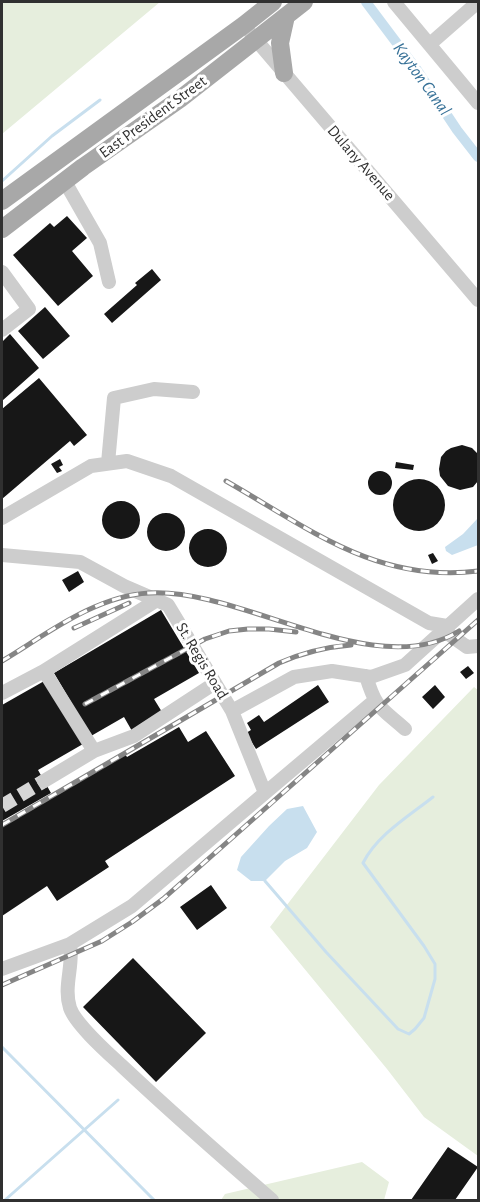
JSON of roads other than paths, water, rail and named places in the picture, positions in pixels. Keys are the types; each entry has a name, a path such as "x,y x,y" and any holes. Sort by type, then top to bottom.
{"main road":[{"name":"East President Street","path":"2,201 273,2"},
{"name":"East President Street","path":"2,229 64,180 180,99 304,2"},
{"path":"284,73 279,43 286,16"},
{"path":"64,180 63,171 70,157 120,114"}],"street":[{"path":"394,2 478,103"},
{"path":"430,44 478,2"},
{"name":"Dulany Avenue","path":"244,25 478,300"},
{"path":"64,180 100,243 109,282"},
{"path":"2,272 29,309 2,330"},
{"path":"108,463 114,398 154,389 193,392"},
{"path":"2,518 91,466 127,461 171,476 429,623 445,628 467,647 478,646"},
{"name":"St. Regis Road","path":"2,555 80,562 124,586 168,605 232,711 294,677 332,671 371,677 405,665 445,628"},
{"path":"445,628 478,599"},
{"path":"2,693 44,671 157,600"},
{"path":"44,671 94,751"},
{"path":"366,676 374,701 390,718 405,729"},
{"path":"44,781 94,751 134,736 215,683"},
{"path":"2,969 70,944 132,906 374,701"},
{"path":"232,711 266,793"},
{"path":"70,944 72,955 67,987 70,1008 77,1019 105,1050 174,1116 272,1200"}],"water":[{"path":"478,518 478,545 452,555 446,551 445,547 463,534"},
{"path":"303,806 317,832 307,848 285,861 265,881 251,881 237,870 241,857 269,826 287,809"}],"waterway":[{"name":"Kayton Canal","path":"366,2 478,157"},
{"path":"2,181 52,136 100,100"},
{"path":"265,881 326,952 398,1029 409,1034 424,1018 435,979 435,964 363,863 385,835 433,797"},
{"path":"2,1047 154,1200"},
{"path":"5,1200 118,1100"}],"tunnel":[{"path":"2,806 44,781"}],"railway":[{"path":"226,481 316,534 376,560 407,569 441,573 478,571"},
{"path":"2,661 54,628 91,609 110,601 149,593 185,595 224,604 348,641 388,647 425,644 459,631"},
{"path":"74,628 129,603"},
{"path":"2,985 102,941 163,899 478,620"},
{"path":"85,704 205,639 229,631 248,629 296,632"},
{"path":"2,825 279,663 314,651 351,645"}]}
